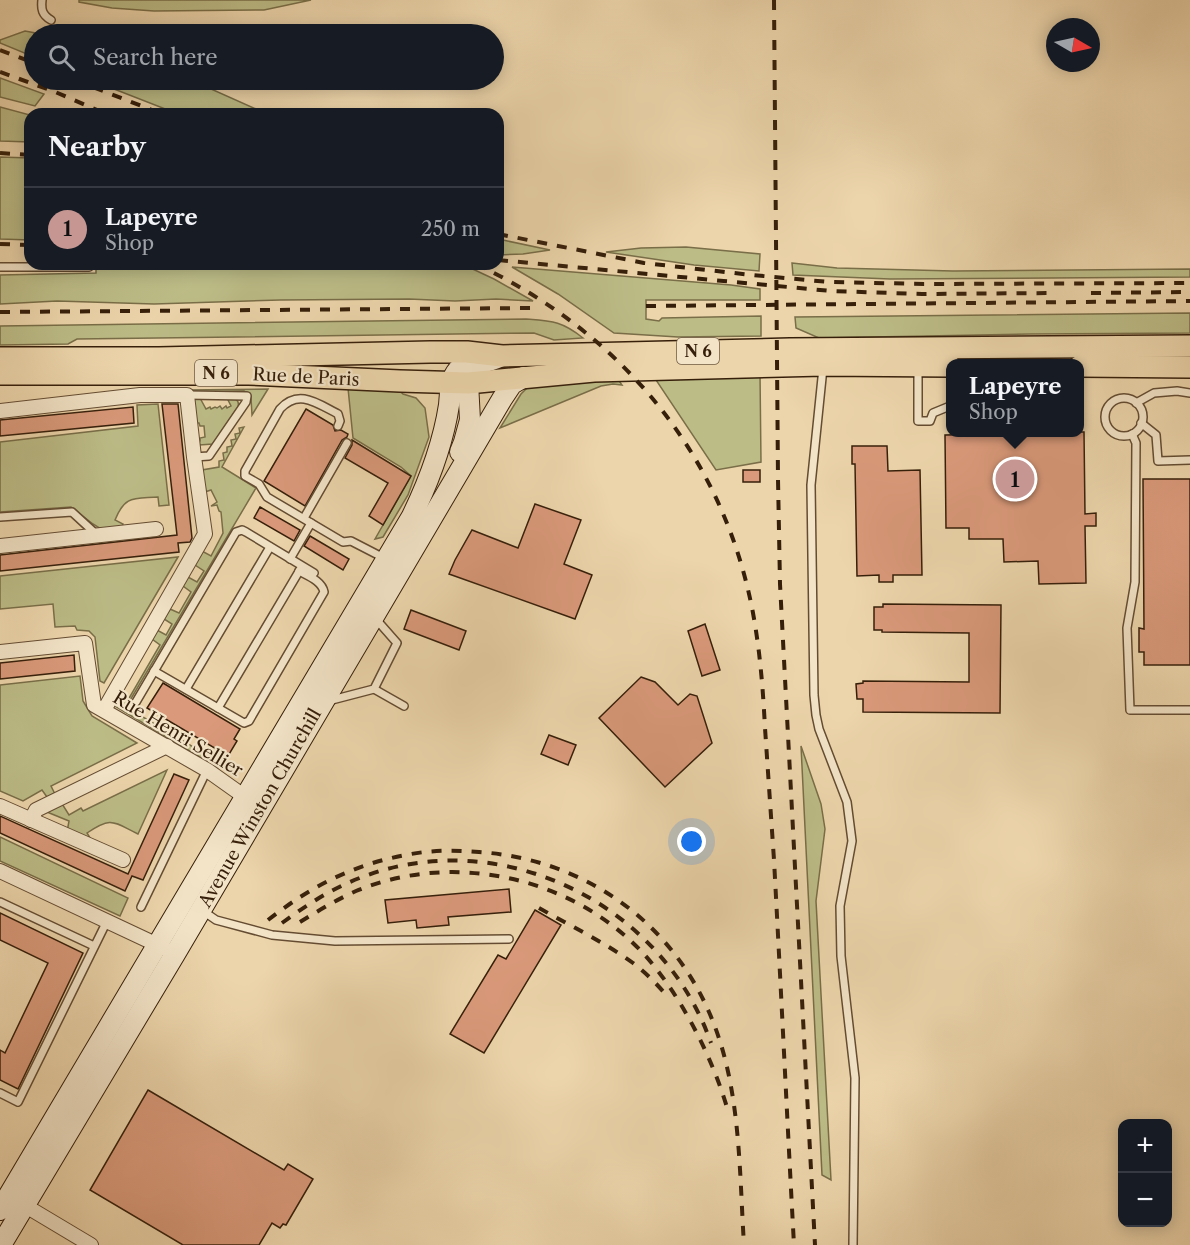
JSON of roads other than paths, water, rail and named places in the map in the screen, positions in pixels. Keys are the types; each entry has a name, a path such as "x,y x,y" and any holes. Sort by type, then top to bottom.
{"main road":[{"name":"N 6","path":"430,352 467,352 502,356 790,349 1190,346"},
{"path":"420,536 464,442 470,420 441,356 430,352"},
{"name":"Rue de Paris","path":"0,358 159,358 430,352"},
{"path":"452,379 466,365 479,364 502,356"},
{"name":"N 6","path":"452,379 605,371 823,365 946,366"},
{"path":"1084,366 1190,368"},
{"path":"1160,367 1190,373"},
{"name":"Rue de Paris","path":"0,374 249,374 452,379"},
{"name":"Avenue Winston Churchill","path":"5,1242 24,1205 175,954 505,394 512,384 524,377"},
{"name":"Avenue Winston Churchill","path":"0,1210 412,516 430,475 444,427 452,379"}],"street":[{"path":"0,411 140,395 187,395 205,534 104,710"},
{"path":"0,546 156,529"},
{"name":"Rue Henri Sellier","path":"0,652 85,643 94,705 207,770 245,797"},
{"path":"31,820 36,810 166,747"},
{"path":"0,806 123,860"},
{"path":"0,871 175,954"},
{"path":"24,1205 91,1245"}],"lane":[{"path":"42,0 42,12 51,20"},
{"path":"0,267 24,267"},
{"path":"823,365 811,485 814,695 819,729 847,802 852,841 840,906 841,956 855,1077 854,1245"},
{"path":"918,366 918,421 930,421 933,413 946,408"},
{"path":"1136,403 1154,393 1177,391 1190,393"},
{"path":"187,395 247,396 246,402 209,456 194,457"},
{"path":"338,426 340,421 338,414 308,400 301,398 286,403 280,409 244,471 245,476 259,484 267,497 343,542 351,541 386,559"},
{"path":"1120,398 1126,398 1136,403 1142,412 1141,423 1132,434 1121,435 1111,431 1105,421 1105,415 1110,404 1120,398"},
{"path":"1141,423 1156,435 1158,461 1190,460"},
{"path":"1132,434 1136,443 1136,484 1135,582 1127,628 1130,710 1190,710"},
{"path":"303,518 347,443"},
{"path":"0,518 72,512 98,536"},
{"path":"290,559 311,523"},
{"path":"136,702 154,671 236,532 242,530 290,559 323,587 324,592 249,721 244,723 154,671"},
{"path":"186,689 270,547"},
{"path":"301,569 314,573"},
{"path":"218,708 301,569"},
{"path":"373,617 397,644 374,689"},
{"path":"323,702 374,689 404,706"},
{"path":"141,907 207,770"},
{"path":"0,902 94,946"},
{"path":"201,910 216,920 272,935 335,941 509,939"},
{"path":"0,1094 18,1102 107,921"}],"railway":[{"path":"774,0 780,584 815,1245"},
{"path":"0,50 24,59"},
{"path":"0,72 24,81"},
{"path":"50,90 92,108"},
{"path":"101,90 147,108"},
{"path":"0,153 24,155"},
{"path":"504,235 644,263 829,282 1190,283"},
{"path":"0,244 24,245"},
{"path":"504,261 831,291 922,294 1055,293"},
{"path":"487,270 528,292 576,325 619,363 658,405 690,451 717,501 738,555 753,613 762,684 774,860 794,1245"},
{"path":"1091,293 1190,292"},
{"path":"646,306 1190,301"},
{"path":"0,312 530,308"},
{"path":"268,920 301,896 353,870 390,858 436,851 470,851 516,857 552,867 586,881 617,899 645,922 670,948 692,978 709,1012 727,1068 733,1097 744,1245"},
{"path":"282,923 322,897 354,880 418,863 471,861 523,870 572,889 617,916 656,952 688,994 711,1043"},
{"path":"300,922 356,891 393,879 431,873 470,873 508,878 545,889 580,905 613,926 656,968 694,1027 714,1070 728,1111"},
{"path":"539,908 622,955 647,975 667,996"}],"place":[{"name":"Lapeyre","path":"1015,479"}]}
